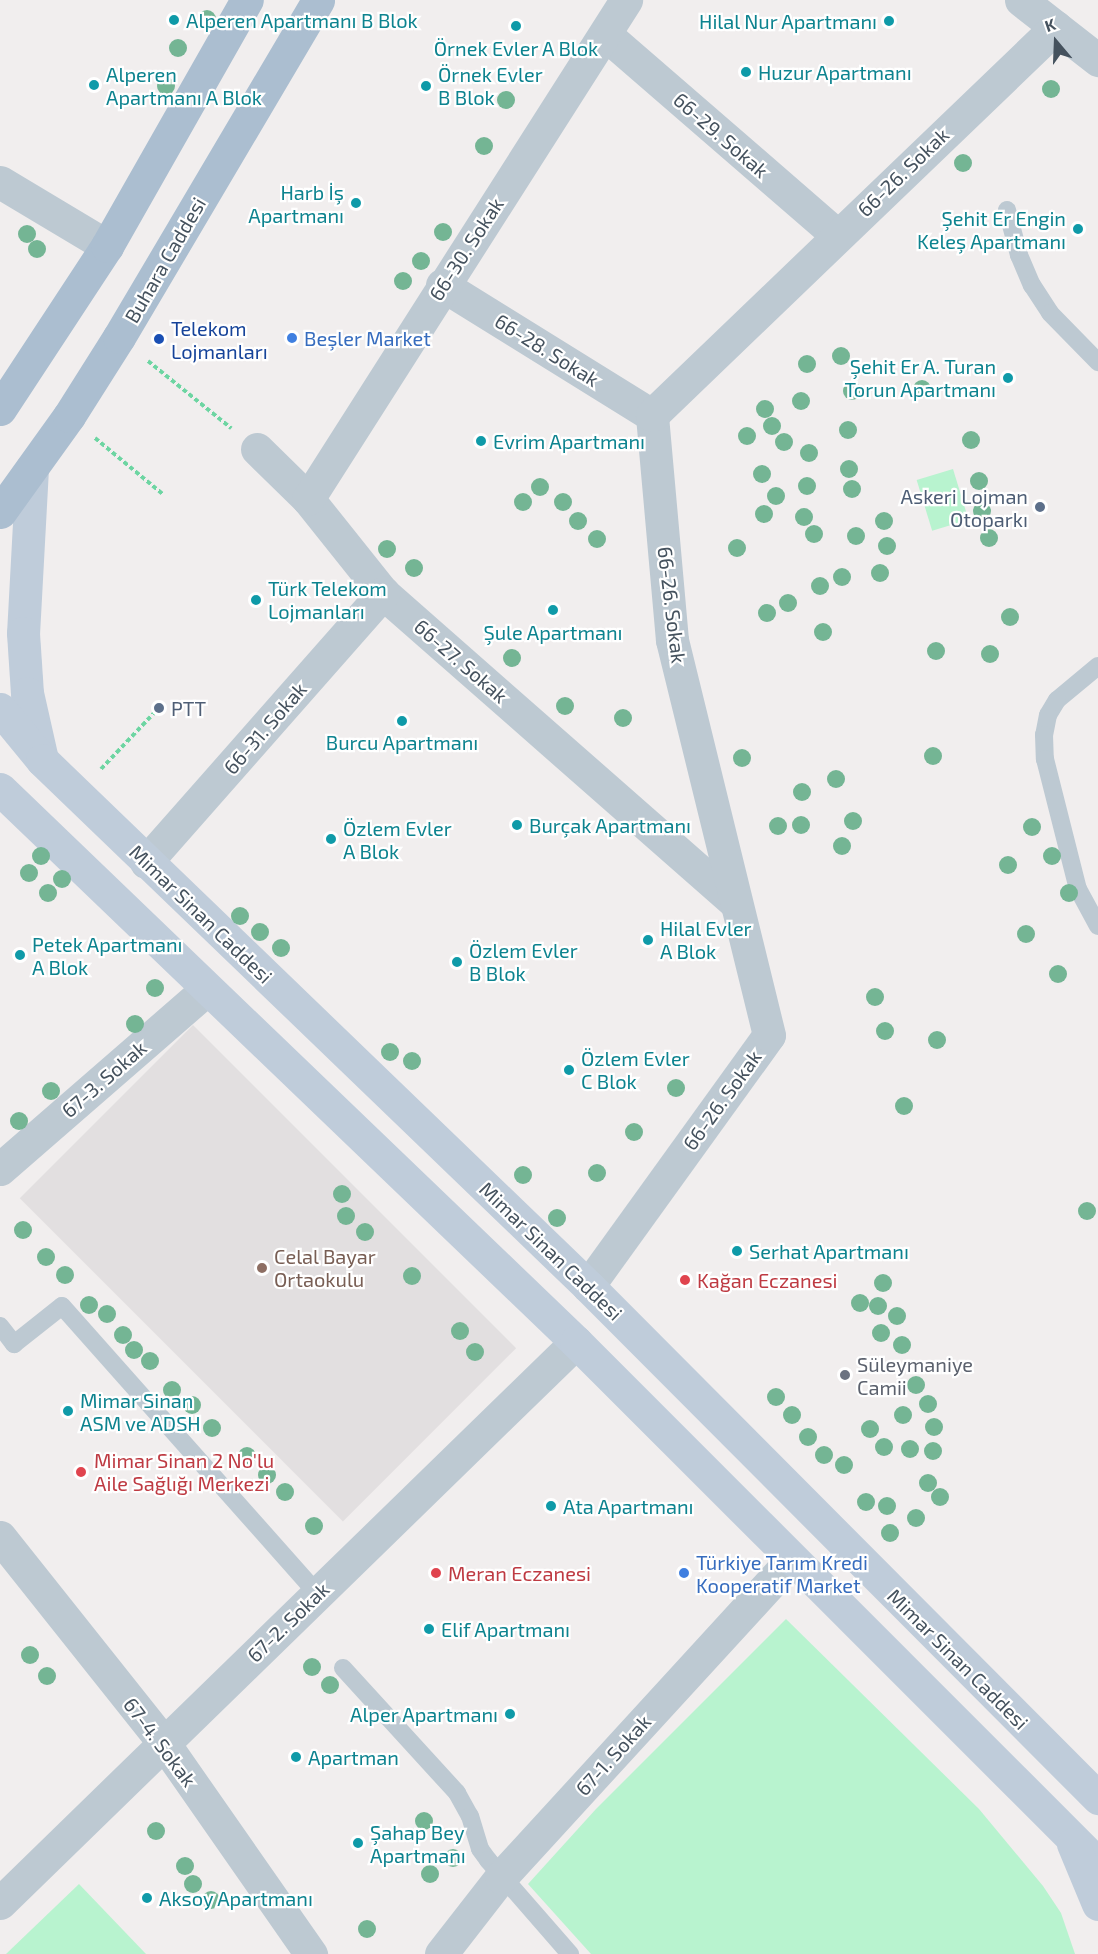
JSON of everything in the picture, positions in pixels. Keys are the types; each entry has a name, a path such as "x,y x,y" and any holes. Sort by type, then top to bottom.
{"main road":[{"path":"0,409 107,246 247,0"},
{"name":"Buhara Caddesi","path":"0,512 119,337 318,0"}],"street":[{"name":"66-30. Sokak","path":"308,499 442,285 626,0"},
{"path":"1022,0 1098,60"},
{"name":"66-26. Sokak","path":"588,1286 769,1035 672,640 652,415 1056,27"},
{"name":"66-29. Sokak","path":"606,34 837,236"},
{"path":"0,182 107,246"},
{"name":"66-28. Sokak","path":"442,285 652,415"},
{"name":"66-27. Sokak","path":"257,449 308,499 383,593 735,902"},
{"path":"32,468 23,633 27,693 42,760"},
{"name":"66-31. Sokak","path":"146,862 383,593"},
{"name":"Mimar Sinan Caddesi","path":"0,709 42,760 588,1286 1098,1798"},
{"path":"0,789 576,1342 791,1560 1098,1864"},
{"name":"67-3. Sokak","path":"0,1169 207,989"},
{"name":"67-2. Sokak","path":"0,1903 576,1342"},
{"name":"67-4. Sokak","path":"0,1537 163,1742 311,1954"},
{"name":"67-1. Sokak","path":"441,1954 501,1877 791,1560"},
{"path":"1070,1836 1098,1905"}],"lane":[{"path":"1007,210 1019,255 1032,285 1050,313 1098,362"},
{"path":"1098,666 1057,700 1048,715 1044,735 1045,759 1078,889 1098,926"},
{"path":"0,1326 14,1344 62,1306 318,1594"},
{"path":"343,1668 457,1792 470,1816 480,1849 501,1877 570,1954"}],"path":[{"path":"119,337 257,449"},
{"path":"110,450 164,495"},
{"path":"99,771 154,713"}],"shaded area":[{"name":"Celal Bayar Ortaokulu","path":"193,1025 516,1348 343,1521 20,1198"}],"green space":[{"path":"953,469 968,520 932,531 917,480"},
{"path":"786,1619 979,1809 1043,1886 1061,1913 1075,1954 591,1954 528,1884 596,1809"},
{"path":"79,1884 146,1954 6,1954"}],"place":[{"name":"Alperen Apartmanı B Blok","path":"174,20"},
{"name":"Hilal Nur Apartmanı","path":"889,21"},
{"name":"Örnek Evler A Blok","path":"516,26"},
{"name":"Huzur Apartmanı","path":"746,72"},
{"name":"Alperen Apartmanı A Blok","path":"94,85"},
{"name":"Örnek Evler B Blok","path":"426,86"},
{"name":"Harb İş Apartmanı","path":"356,203"},
{"name":"Şehit Er Engin Keleş Apartmanı","path":"1078,229"},
{"name":"Beşler Market","path":"292,338"},
{"name":"Telekom Lojmanları","path":"159,339"},
{"name":"Şehit Er A. Turan Torun Apartmanı","path":"1008,378"},
{"name":"Evrim Apartmanı","path":"481,441"},
{"name":"Askeri Lojman Otoparkı","path":"1040,507"},
{"name":"Türk Telekom Lojmanları","path":"256,600"},
{"name":"Şule Apartmanı","path":"553,610"},
{"name":"PTT","path":"159,708"},
{"name":"Burcu Apartmanı","path":"402,721"},
{"name":"Burçak Apartmanı","path":"517,825"},
{"name":"Özlem Evler A Blok","path":"331,839"},
{"name":"Hilal Evler A Blok","path":"648,940"},
{"name":"Petek Apartmanı A Blok","path":"20,955"},
{"name":"Özlem Evler B Blok","path":"457,962"},
{"name":"Özlem Evler C Blok","path":"569,1070"},
{"name":"Serhat Apartmanı","path":"737,1251"},
{"name":"Celal Bayar Ortaokulu","path":"262,1268"},
{"name":"Kağan Eczanesi","path":"685,1280"},
{"name":"Süleymaniye Camii","path":"845,1375"},
{"name":"Mimar Sinan ASM ve ADSH","path":"68,1411"},
{"name":"Mimar Sinan 2 No'lu Aile Sağlığı Merkezi","path":"81,1472"},
{"name":"Ata Apartmanı","path":"551,1506"},
{"name":"Meran Eczanesi","path":"436,1573"},
{"name":"Türkiye Tarım Kredi Kooperatif Market","path":"684,1573"},
{"name":"Elif Apartmanı","path":"429,1629"},
{"name":"Alper Apartmanı","path":"510,1714"},
{"name":"Apartman","path":"296,1757"},
{"name":"Şahap Bey Apartmanı","path":"358,1843"},
{"name":"Aksoy Apartmanı","path":"147,1898"}]}
